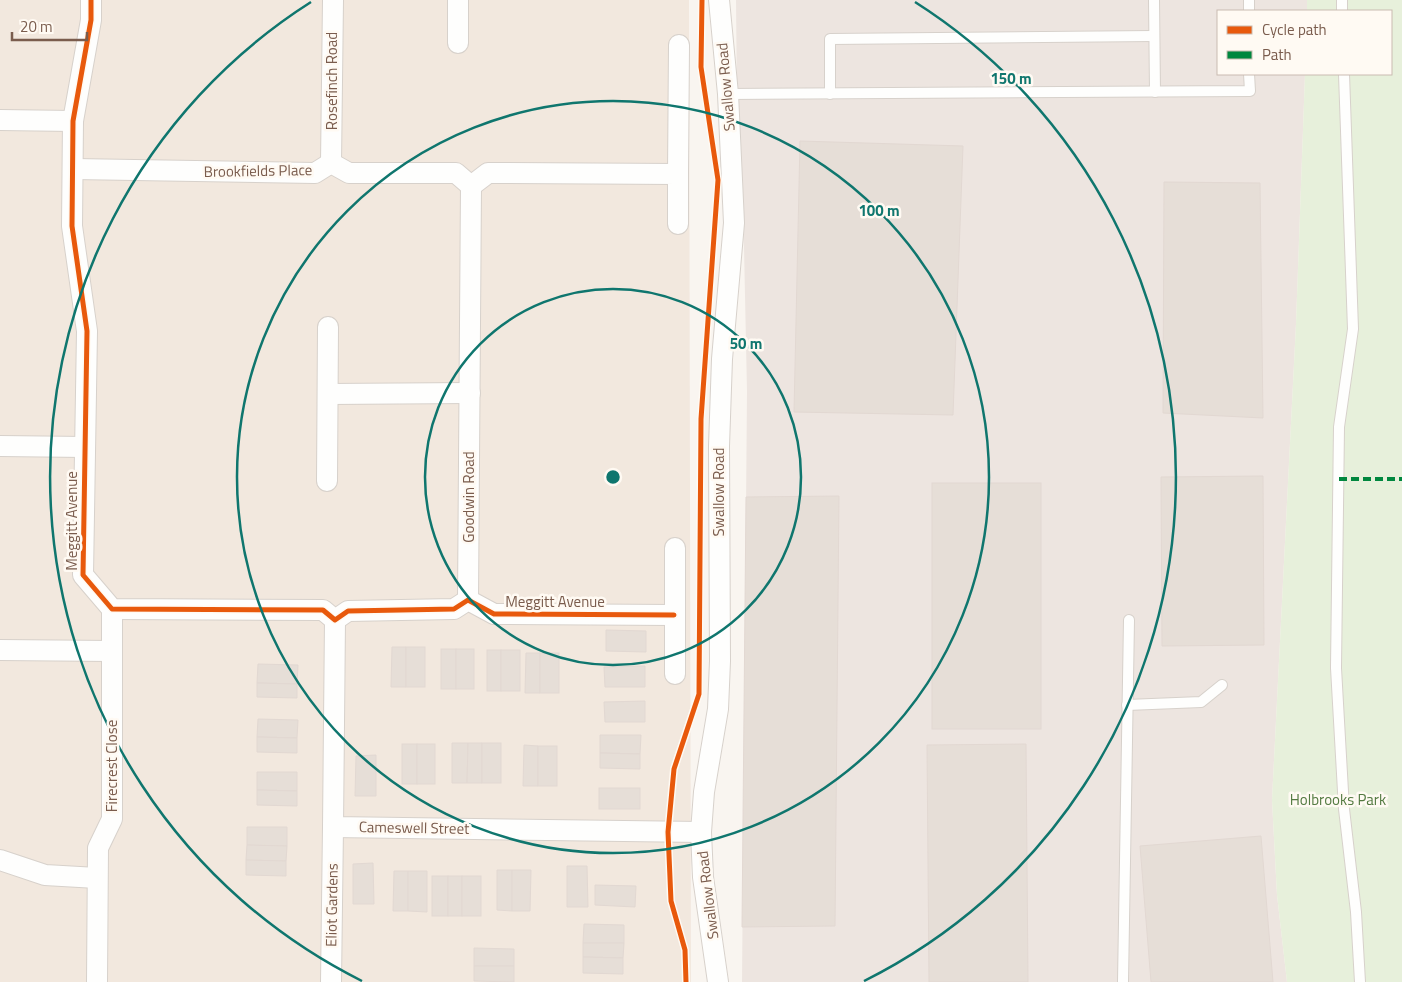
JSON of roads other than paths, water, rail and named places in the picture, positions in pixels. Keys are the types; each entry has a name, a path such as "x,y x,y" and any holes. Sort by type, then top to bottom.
{"street":[{"name":"Meggitt Avenue","path":"90,0 91,20 73,121 72,226 87,331 83,575 112,609"},
{"name":"Rosefinch Road","path":"331,163 333,0"},
{"path":"458,0 458,43"},
{"name":"Swallow Road","path":"718,982 703,877 701,832 704,792 718,709 720,661 719,446 722,359 734,223 728,94 719,0"},
{"path":"678,224 679,44"},
{"path":"0,120 73,121"},
{"name":"Brookfields Place","path":"74,170 316,172 331,163 349,172 456,172 471,186"},
{"path":"471,186 488,173 678,174"},
{"name":"Goodwin Road","path":"468,600 471,186"},
{"path":"327,480 328,326"},
{"path":"328,394 470,393"},
{"path":"0,446 85,447"},
{"path":"675,548 675,674"},
{"name":"Meggitt Avenue","path":"468,600 494,614 674,615"},
{"path":"335,620 348,610 454,609 468,600"},
{"path":"112,609 198,611 323,610 335,620"},
{"name":"Firecrest Close","path":"97,982 98,848 112,819 112,609"},
{"path":"333,827 335,620"},
{"path":"0,650 112,651"},
{"name":"Cameswell Street","path":"333,827 701,832"},
{"name":"Eliot Gardens","path":"331,982 333,827"},
{"path":"0,860 45,875 97,878"}],"lane":[{"path":"1154,0 1155,92"},
{"path":"830,94 830,39 1154,36"},
{"path":"728,94 1250,91 1250,75"},
{"path":"1344,75 1353,329 1339,427 1336,668 1344,809 1356,912 1360,982"},
{"path":"1122,982 1129,620"},
{"path":"1127,705 1201,702 1222,685"}],"park label":[{"name":"Holbrooks Park","path":"1338,800"}]}
